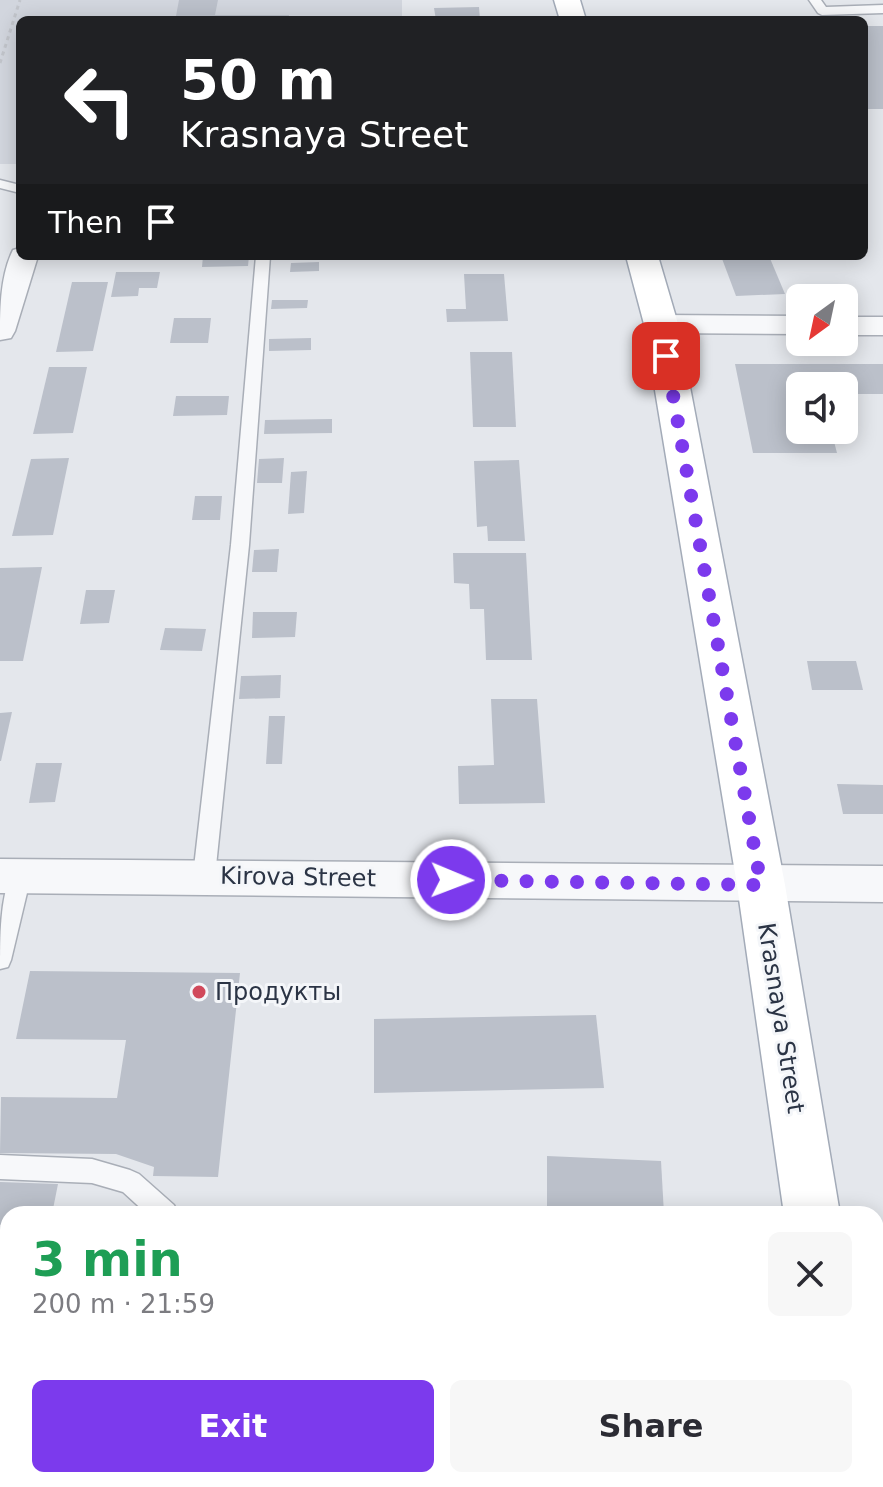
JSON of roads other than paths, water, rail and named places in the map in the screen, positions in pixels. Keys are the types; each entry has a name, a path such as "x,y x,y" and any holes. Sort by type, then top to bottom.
{"main road":[{"name":"Krasnaya Street","path":"643,260 661,324 761,885 811,1206"}],"street":[{"path":"0,331 22,260"},
{"path":"661,324 786,325"},
{"path":"858,326 883,326"},
{"name":"Kirova Street","path":"10,876 883,884"}],"lane":[{"path":"815,0 822,11 883,9"},
{"path":"204,876 240,545 263,260"},
{"path":"0,960 10,876"},
{"path":"0,1167 92,1171 130,1182 156,1206"}],"place":[{"name":"Продукты","path":"199,992"}]}
